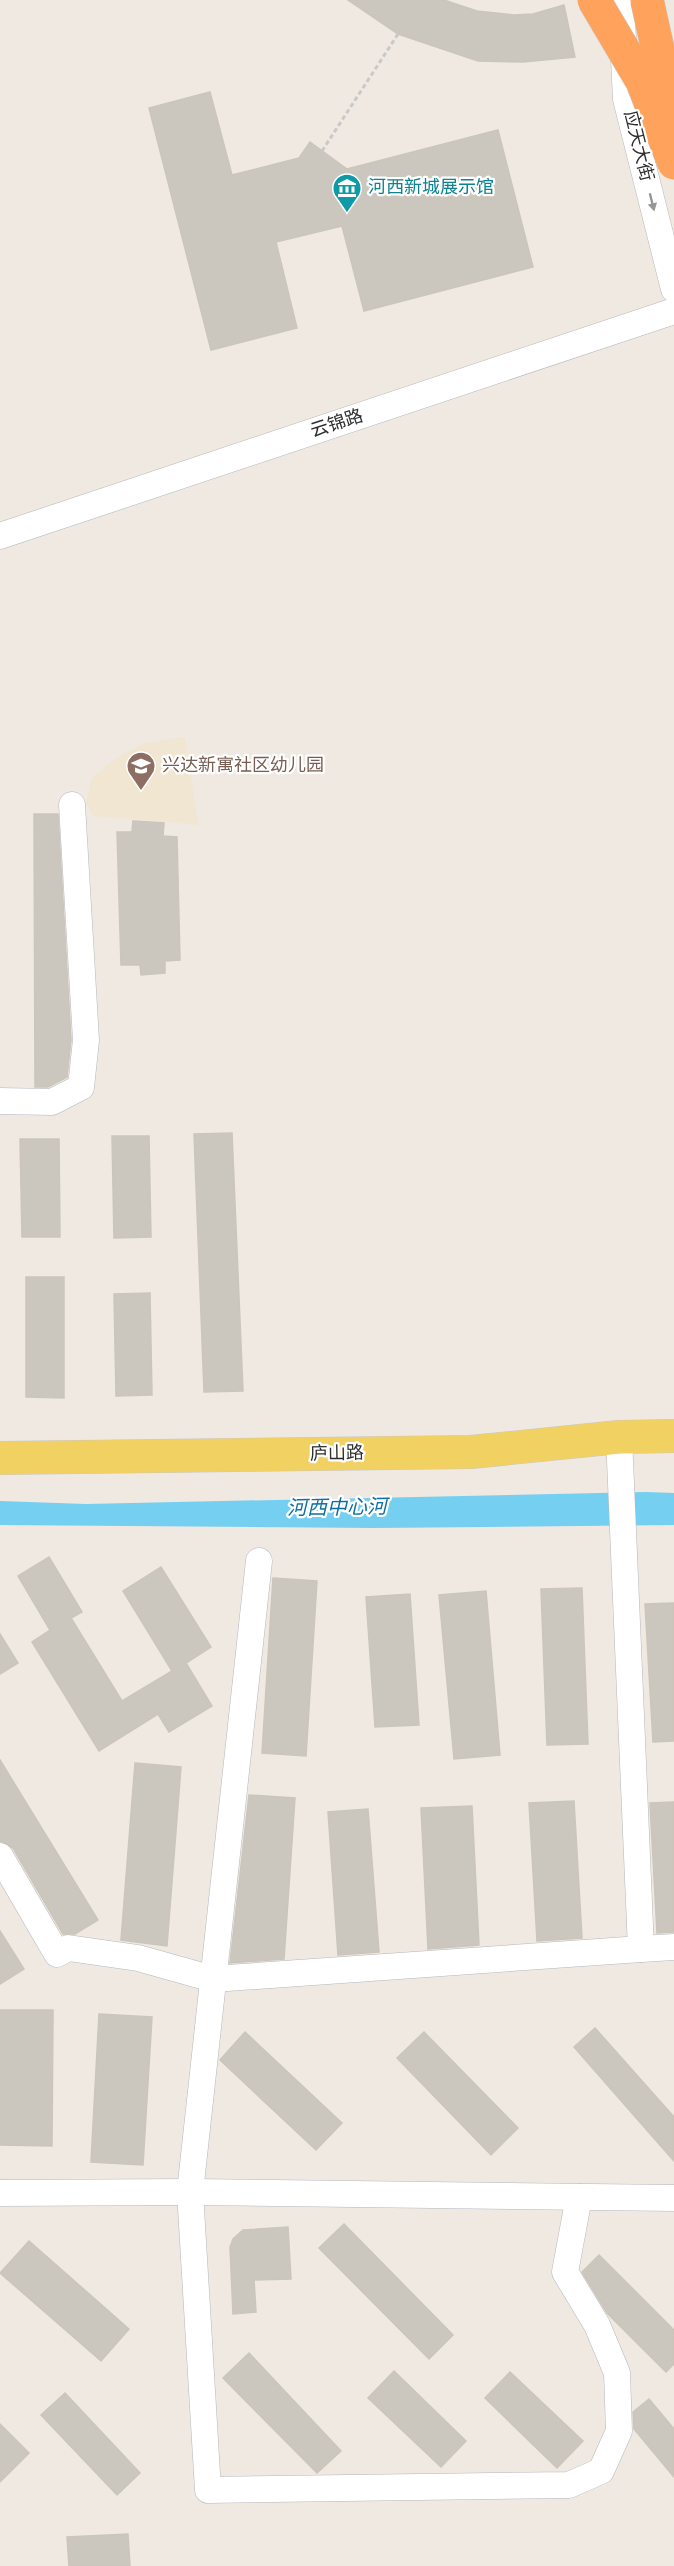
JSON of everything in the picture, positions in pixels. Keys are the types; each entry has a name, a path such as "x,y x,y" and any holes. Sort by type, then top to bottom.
{"highway":[{"path":"594,0 642,81 674,163"},
{"path":"647,0 674,120"}],"main road":[{"path":"631,0 674,71"},
{"name":"庐山路","path":"0,1458 471,1452 620,1444 674,1436"}],"street":[{"name":"应天大街","path":"621,0 626,99 674,289"},
{"name":"云锦路","path":"0,536 674,311"},
{"path":"0,1101 52,1102 81,1087 86,1040 72,805"},
{"path":"620,1444 640,1949"},
{"path":"259,1561 190,2192 208,2490 569,2485 601,2471 619,2431 617,2373 597,2325 565,2271 579,2197"},
{"path":"0,1856 57,1954 68,1948 138,1958 213,1979 674,1947"},
{"path":"0,2193 190,2192 674,2198"}],"path":[{"path":"322,151 398,34"}],"shaded area":[{"name":"兴达新寓社区幼儿园","path":"185,737 198,825 94,816 86,804 92,778 115,759 142,744"}],"water":[{"name":"河西中心河","path":"674,1493 674,1525 374,1528 0,1525 0,1501 86,1504"}],"building":[{"path":"348,0 444,0 477,11 514,15 533,14 564,5 575,57 523,62 478,61 398,34"},
{"name":"河西新城展示馆","path":"210,92 232,175 299,158 310,142 347,169 498,130 533,267 364,311 342,226 276,242 297,328 211,350 149,108"},
{"path":"34,814 58,814 71,1040 67,1077 48,1087 35,1087"},
{"path":"133,821 164,823 163,836 177,837 180,960 165,961 165,973 141,975 140,965 121,965 117,832 132,832"},
{"path":"232,1133 243,1391 204,1392 194,1134"},
{"path":"112,1136 149,1136 151,1237 114,1238"},
{"path":"20,1139 59,1139 60,1237 22,1237"},
{"path":"26,1277 64,1277 64,1398 26,1397"},
{"path":"150,1293 152,1395 116,1396 114,1294"},
{"path":"49,1557 82,1612 71,1618 122,1701 172,1671 123,1591 161,1567 211,1647 186,1663 212,1706 169,1732 158,1714 99,1751 32,1642 50,1630 18,1576"},
{"path":"273,1578 317,1581 306,1756 262,1753"},
{"path":"582,1588 588,1744 547,1745 541,1589"},
{"path":"486,1591 500,1755 454,1759 439,1595"},
{"path":"410,1594 419,1725 375,1727 366,1597"},
{"path":"674,1603 674,1741 653,1742 645,1604"},
{"path":"0,1634 18,1663 0,1674"},
{"path":"0,1760 98,1920 75,1934 63,1934 13,1848 0,1841"},
{"path":"135,1763 181,1767 167,1946 121,1940"},
{"path":"249,1795 295,1798 284,1959 230,1963"},
{"path":"574,1801 582,1938 537,1941 529,1803"},
{"path":"674,1802 674,1932 657,1933 650,1803"},
{"path":"472,1806 479,1945 428,1949 421,1808"},
{"path":"368,1809 379,1952 338,1955 328,1812"},
{"path":"0,1931 24,1969 0,1984"},
{"path":"0,2010 53,2010 52,2146 0,2145"},
{"path":"99,2014 152,2017 143,2165 91,2162"},
{"path":"595,2028 674,2117 674,2161 574,2047"},
{"path":"245,2032 342,2123 316,2150 220,2060"},
{"path":"424,2032 518,2128 491,2155 397,2058"},
{"path":"344,2224 453,2335 429,2359 319,2248"},
{"path":"288,2227 291,2279 254,2280 256,2312 233,2314 230,2247 233,2239 243,2230"},
{"path":"29,2241 129,2329 101,2361 0,2273"},
{"path":"599,2255 674,2330 674,2364 666,2372 607,2313 582,2272"},
{"path":"249,2353 341,2451 317,2473 223,2378"},
{"path":"394,2371 466,2441 441,2467 368,2398"},
{"path":"510,2372 583,2441 557,2468 485,2398"},
{"path":"65,2393 140,2473 117,2495 41,2415"},
{"path":"649,2399 674,2429 674,2477 634,2429 633,2412"},
{"path":"0,2424 29,2453 0,2482"},
{"path":"128,2534 130,2566 69,2566 67,2537"}],"place":[{"name":"河西新城展示馆","path":"347,214"},
{"name":"兴达新寓社区幼儿园","path":"141,792"}]}
